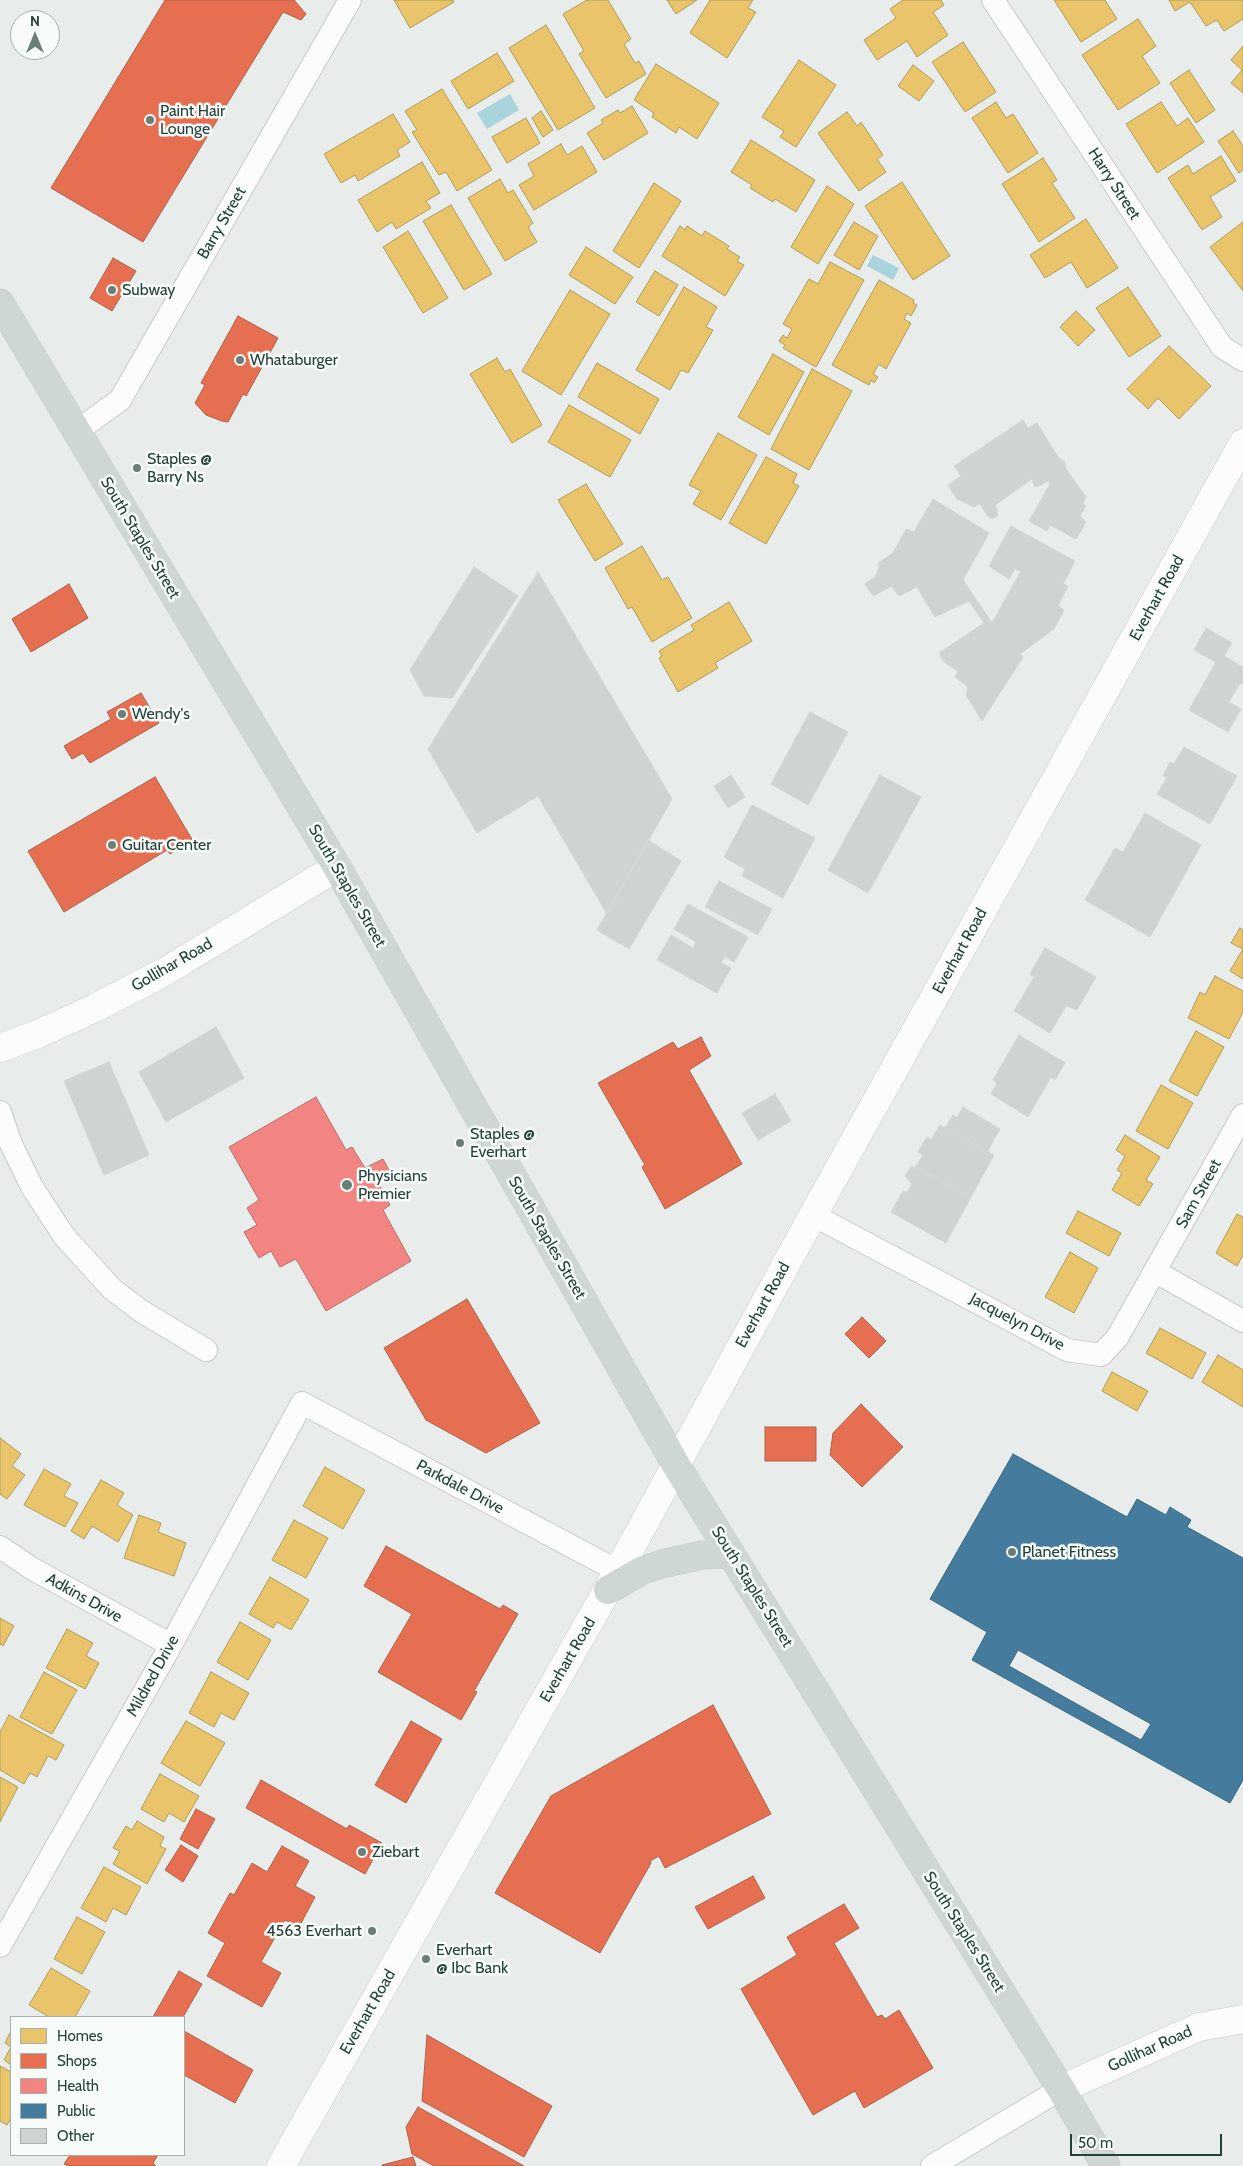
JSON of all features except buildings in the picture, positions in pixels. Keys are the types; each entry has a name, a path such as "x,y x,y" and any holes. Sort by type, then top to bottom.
{"main road":[{"name":"South Staples Street","path":"0,303 337,867 676,1465 1061,2089 1106,2166"},
{"name":"Everhart Road","path":"281,2166 613,1580 813,1215 1243,444"},
{"name":"Gollihar Road","path":"0,1048 38,1034 86,1012 166,971 337,867"},
{"path":"613,1580 662,1564 702,1555 731,1554"},
{"name":"Gollihar Road","path":"1061,2089 1200,2027 1243,2019"}],"street":[{"name":"Barry Street","path":"76,431 120,400 350,0"},
{"name":"Harry Street","path":"993,0 1222,347 1243,360"},
{"path":"0,1112 11,1144 32,1188 64,1236 112,1289 140,1311 206,1350"},
{"name":"Sam Street","path":"1156,1272 1243,1115"},
{"name":"Jacquelyn Drive","path":"813,1215 1067,1350 1101,1355 1117,1338 1156,1272"},
{"path":"1156,1272 1243,1321"},
{"name":"Parkdale Drive","path":"302,1403 613,1580"},
{"name":"Mildred Drive","path":"0,1946 171,1645 302,1403"},
{"name":"Adkins Drive","path":"0,1547 31,1568 171,1645"},
{"path":"932,2166 1061,2089"}],"water":[{"path":"510,94 519,110 487,129 477,113"},
{"path":"873,255 899,268 893,280 867,266"}],"place":[{"name":"Paint Hair Lounge","path":"150,120"},
{"name":"Subway","path":"112,290"},
{"name":"Whataburger","path":"240,360"},
{"name":"Staples @ Barry Ns","path":"137,468"},
{"name":"Wendy's","path":"122,714"},
{"name":"Guitar Center","path":"112,845"},
{"name":"Staples @ Everhart","path":"460,1143"},
{"name":"Physicians Premier","path":"347,1185"},
{"name":"Planet Fitness","path":"1012,1552"},
{"name":"Ziebart","path":"362,1852"},
{"name":"4563 Everhart","path":"372,1931"},
{"name":"Everhart @ Ibc Bank","path":"426,1959"}]}
